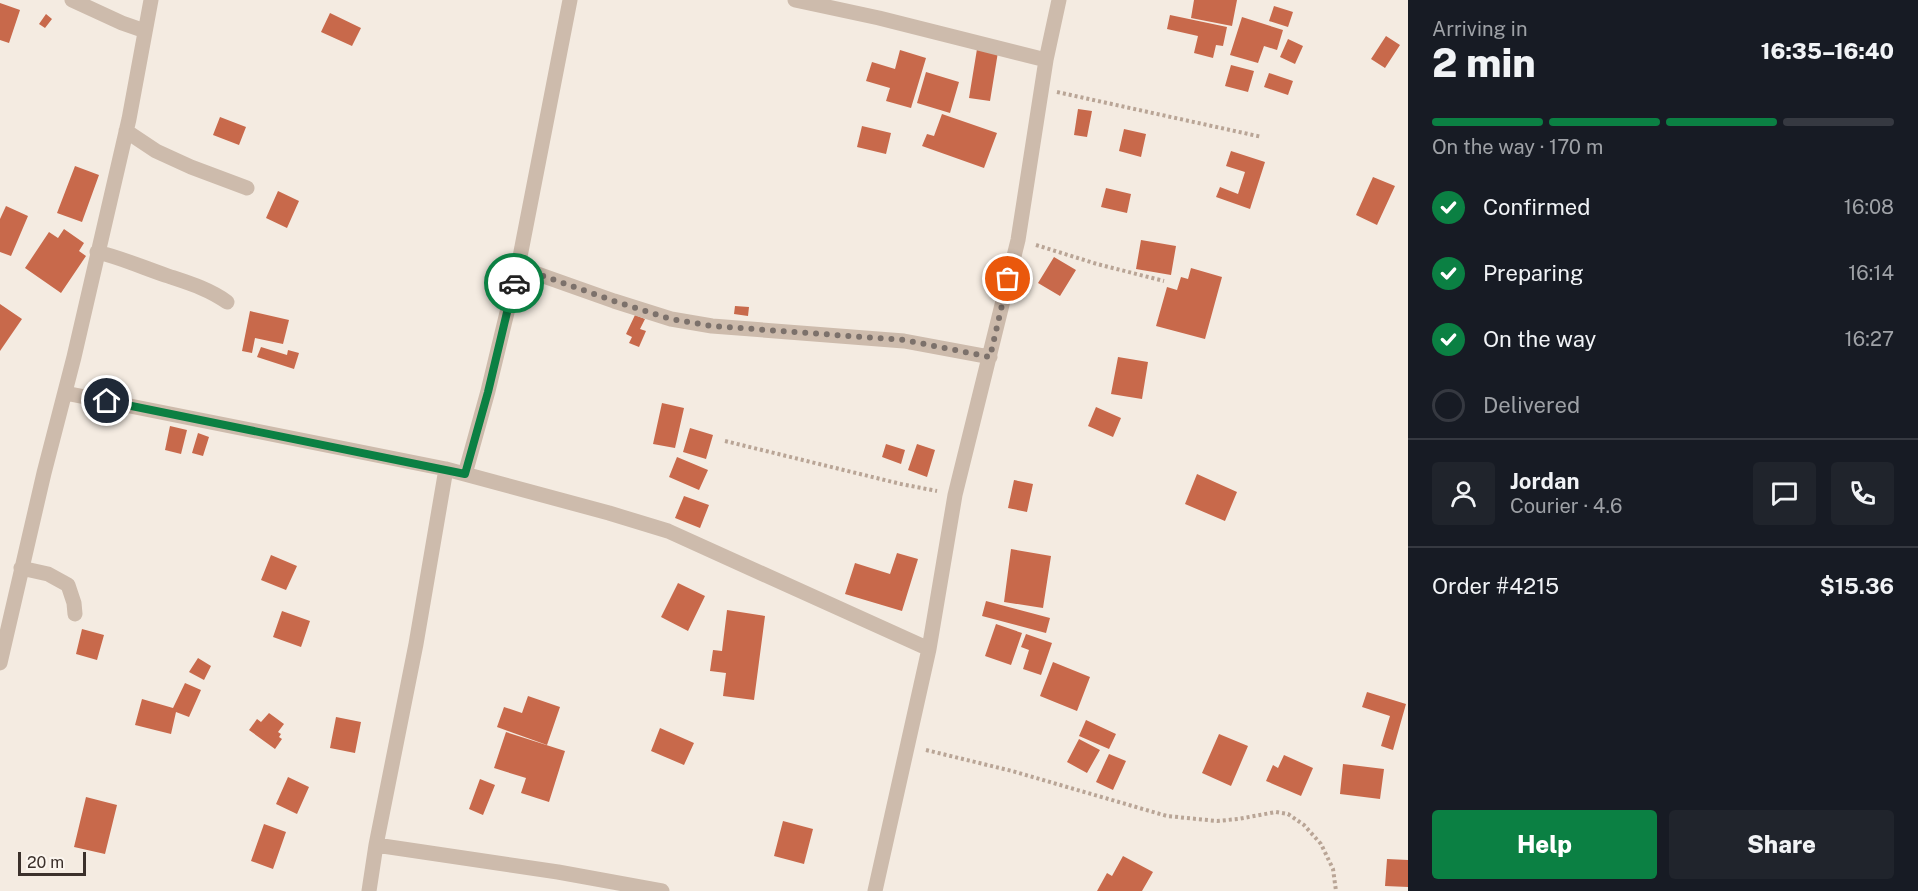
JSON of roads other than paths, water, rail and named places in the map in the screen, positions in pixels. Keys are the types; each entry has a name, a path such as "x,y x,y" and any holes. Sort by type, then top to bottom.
{"street":[{"path":"72,0 146,31"},
{"path":"0,663 126,131 151,0"},
{"path":"465,474 488,392 518,267 570,0"},
{"path":"795,0 879,18 1046,60"},
{"path":"875,891 929,649 955,495 1018,240 1046,60 1059,0"},
{"path":"126,131 156,151 247,188"},
{"path":"97,252 125,259 206,289 227,302"},
{"path":"518,267 671,319 712,326 904,340 990,357"},
{"path":"65,393 446,469 668,531 929,649"},
{"path":"369,891 416,644 446,469"},
{"path":"21,568 48,574 68,585 75,614"},
{"path":"376,845 558,872 662,891"}]}
